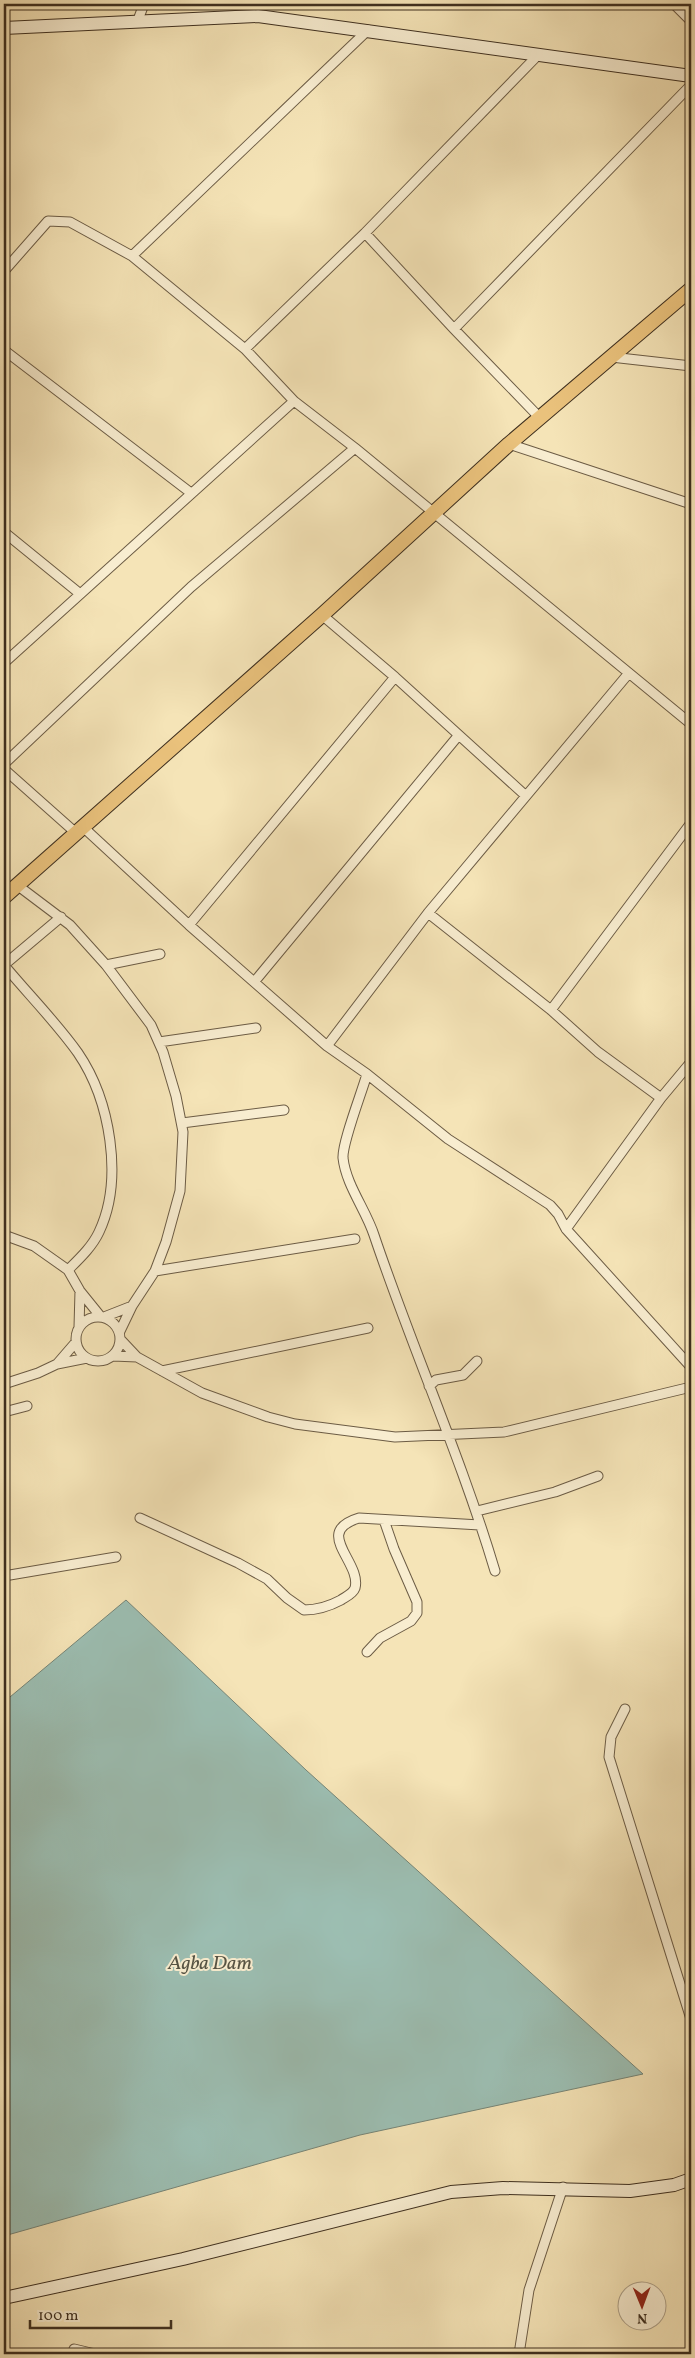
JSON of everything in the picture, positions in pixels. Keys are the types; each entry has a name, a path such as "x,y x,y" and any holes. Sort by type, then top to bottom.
{"main road":[{"path":"4,897 322,615 510,444 691,289"}],"street":[{"path":"138,20 144,4"},
{"path":"674,4 691,21"},
{"path":"4,28 138,20 258,16 691,76"},
{"path":"132,256 368,30"},
{"path":"245,349 365,233 539,54"},
{"path":"454,329 691,85"},
{"path":"4,271 48,221 70,222 132,256 245,349 294,401 435,513 691,724"},
{"path":"365,233 540,418"},
{"path":"4,350 191,493"},
{"path":"611,357 691,366"},
{"path":"4,663 79,593 294,401"},
{"path":"510,444 691,504"},
{"path":"4,764 191,587 355,448"},
{"path":"4,532 79,593"},
{"path":"322,615 395,677 526,796"},
{"path":"327,1046 428,913 629,673"},
{"path":"189,925 395,677"},
{"path":"254,982 458,736"},
{"path":"4,769 79,830 327,1046 367,1074 448,1139 550,1205 558,1214 566,1230 691,1367"},
{"path":"551,1010 691,823"},
{"path":"17,885 61,917 106,965 151,1025 159,1042 176,1096 182,1123 180,1191 166,1242 155,1271 132,1306 113,1356"},
{"path":"428,913 551,1010 598,1052 661,1098"},
{"path":"61,917 4,965 77,1053 92,1077 102,1108 113,1156 111,1191 99,1232 68,1270"},
{"path":"106,965 160,954"},
{"path":"159,1042 256,1028"},
{"path":"566,1230 661,1098 691,1062"},
{"path":"367,1074 344,1151 344,1165 369,1220 398,1307 477,1511 495,1571"},
{"path":"182,1123 284,1110"},
{"path":"4,1235 34,1246 68,1270 80,1291 102,1317 114,1322 120,1336 137,1357 202,1393 268,1417 295,1424 395,1438 504,1432 691,1387"},
{"path":"155,1271 355,1239"},
{"path":"58,1364 76,1342 79,1327 80,1291"},
{"path":"79,1327 86,1320 102,1317 132,1306"},
{"path":"162,1372 368,1328"},
{"path":"76,1342 80,1351 87,1358"},
{"path":"4,1384 58,1364 87,1358 103,1361 113,1356 137,1357"},
{"path":"429,1386 436,1380 463,1375 477,1361"},
{"path":"4,1412 27,1406"},
{"path":"477,1511 555,1492 598,1476"},
{"path":"140,1518 238,1563 267,1579 287,1598 304,1610 315,1610 340,1600 352,1593 355,1587 354,1577 338,1536 341,1527 346,1522 359,1518 480,1525"},
{"path":"367,1652 380,1638 411,1621 417,1613 417,1602 394,1549 384,1520"},
{"path":"4,1576 116,1557"},
{"path":"625,1709 610,1737 609,1757 691,2019"},
{"path":"4,2298 183,2259 451,2192 471,2189 563,2188 589,2191 630,2190 674,2185 691,2179"},
{"path":"519,2354 529,2290 563,2188"},
{"path":"74,2349 95,2354"}],"water":[{"name":"Agba Dam","path":"126,1600 306,1770 643,2074 360,2135 4,2236 4,1702"}]}
